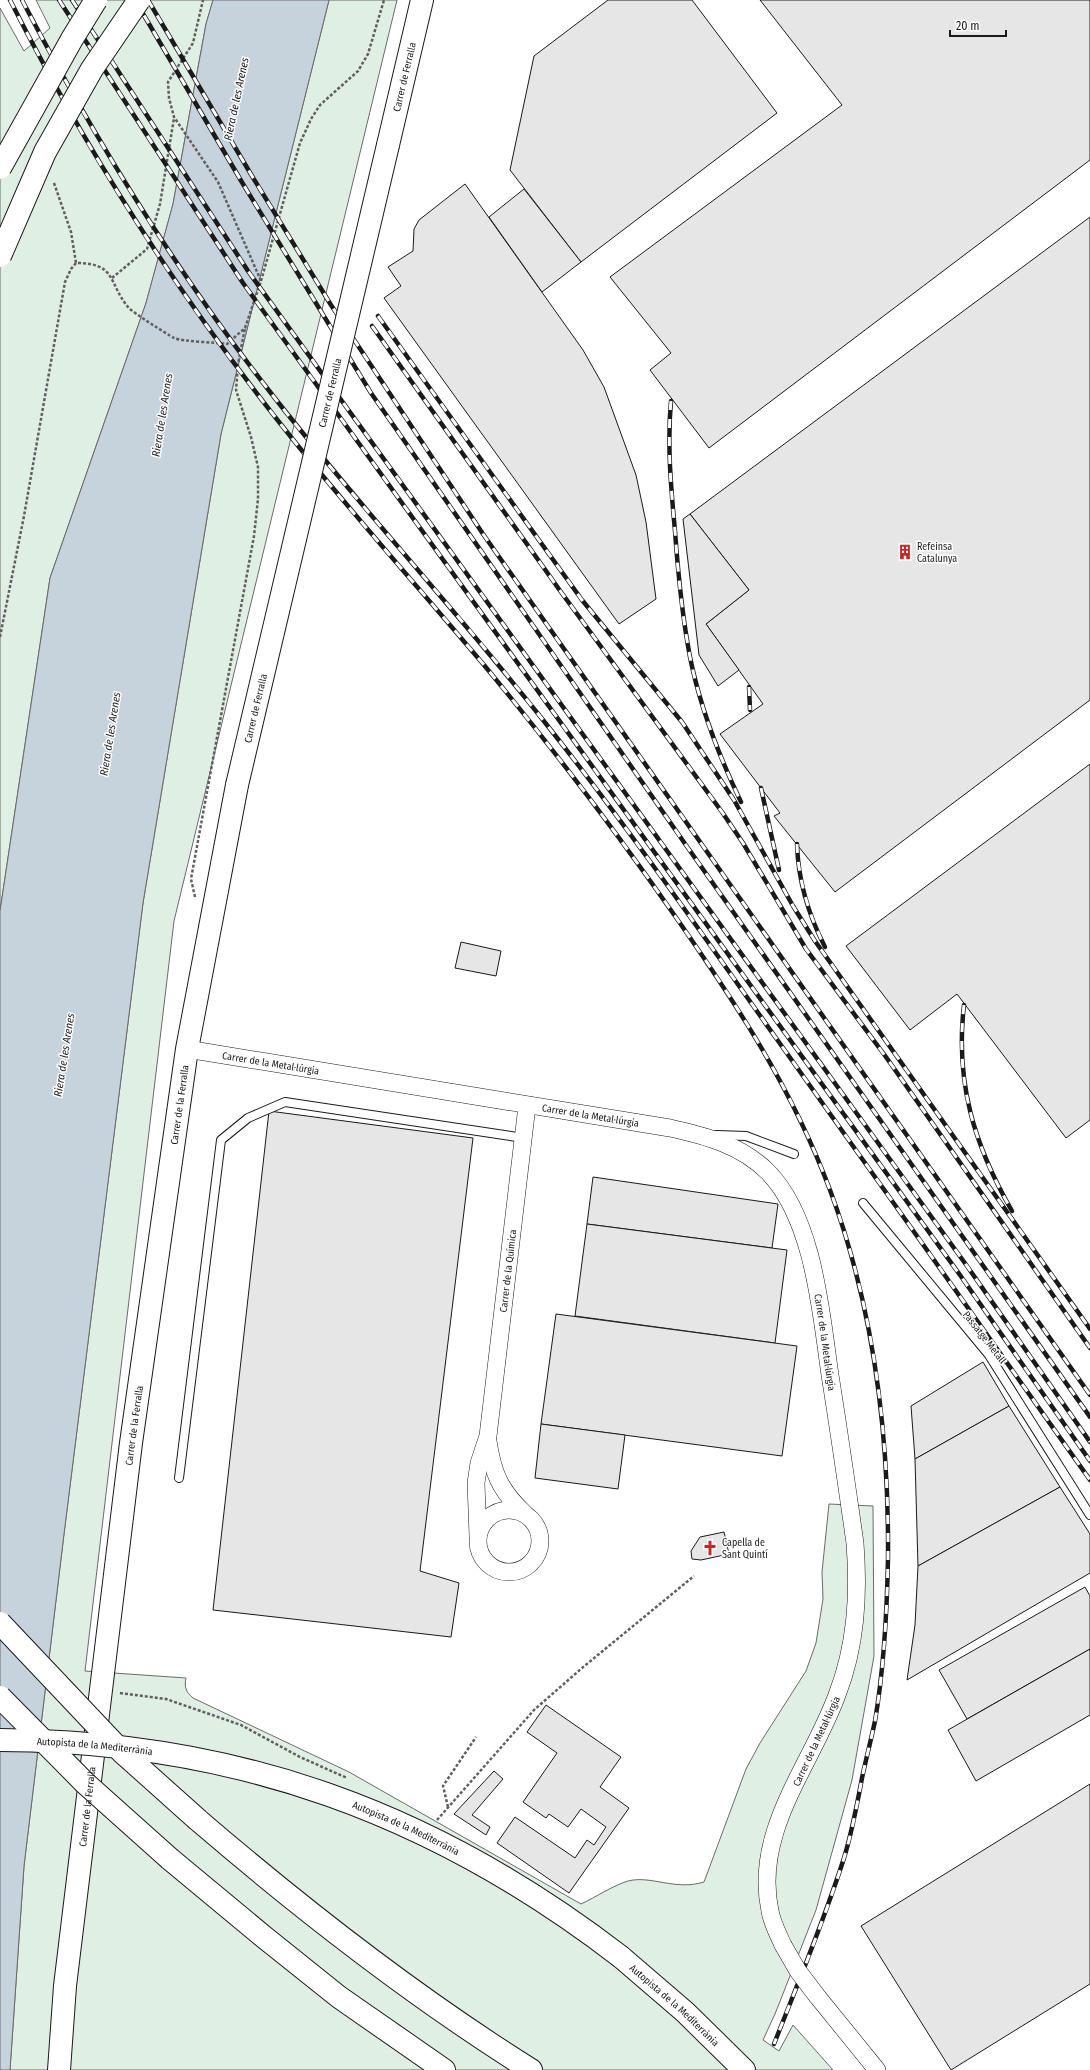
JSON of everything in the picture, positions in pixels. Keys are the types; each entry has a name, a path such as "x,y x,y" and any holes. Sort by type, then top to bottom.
{"main road":[{"path":"0,168 72,39 96,0"},
{"path":"0,256 45,152 92,69 139,0"},
{"name":"Carrer de Ferralla","path":"237,785 422,0"},
{"name":"Carrer de la Ferralla","path":"59,2070 64,1986 131,1443 187,1049 237,785"},
{"path":"0,1623 122,1752 276,1887 352,1947 428,2002 531,2070"},
{"path":"0,1697 85,1783 170,1859 339,1997 444,2070"},
{"name":"Autopista de la Mediterrània","path":"0,1740 85,1743 172,1754 263,1774 305,1785 349,1800 428,1836 509,1878 585,1929 621,1957 685,2012 744,2070"}],"street":[{"name":"Carrer de la Metal·lúrgia","path":"187,1049 527,1106 670,1128 700,1135 740,1150 769,1173 779,1186 801,1229 815,1275 855,1543 857,1570 855,1626 845,1673 828,1719 778,1820 769,1856 767,1875 770,1912 783,1945 798,1971 876,2070"},
{"name":"Carrer de la Química","path":"478,1536 476,1483 479,1463 488,1436 527,1106"},
{"name":"Carrer de la Química","path":"488,1436 495,1475 511,1501 524,1514"},
{"path":"505,1510 524,1514 533,1520 538,1529 541,1539 540,1550 535,1560 528,1567 518,1572 508,1573 497,1571 488,1565 478,1546 478,1536 482,1526 488,1518 505,1510"}],"lane":[{"path":"179,1478 221,1140 248,1118 285,1102 524,1138"},
{"path":"700,1135 746,1136 794,1154"},
{"name":"Passatge Metall","path":"863,1203 989,1355 1090,1515"}],"path":[{"path":"203,0 193,43 168,82 169,98 174,117 218,182 261,281"},
{"path":"214,907 197,900 193,894 191,879 254,536 258,499 258,467 251,437 236,390 238,364 245,328 261,281 300,143 311,119 320,105 358,71 368,54 384,0"},
{"path":"112,278 148,249 160,204 174,117"},
{"path":"0,637 24,516 65,282 71,269 76,263 89,263 101,267 112,278 128,307 175,338 226,344 245,328"},
{"path":"430,1817 437,1820 534,1710 582,1668 694,1576"},
{"path":"101,1691 166,1699 234,1723 350,1780"},
{"path":"448,1807 443,1786 476,1736"}],"green space":[{"path":"36,0 213,0 206,24 173,204 146,303 50,578 0,911 0,8 24,51 50,28"},
{"path":"329,0 397,0 174,921 85,1671 186,1678 186,1689 193,1698 349,1772 581,1904 628,1881 646,1880 683,1885 704,1882 746,1769 760,1743 806,1671 816,1643 823,1599 822,1572 829,1504 873,1506 874,1656 852,1780 816,1910 775,2014 763,2040 779,2051 793,2025 833,2070 10,2070 24,1866 143,903 221,434"}],"water":[{"name":"Riera de les Arenes","path":"213,0 329,0 221,434 143,903 24,1866 10,2070 0,2070 0,911 50,578 146,303 173,204 206,24"}],"building":[{"path":"608,0 692,0 777,113 581,262 510,170 534,56"},
{"path":"760,0 1090,0 1090,160 709,448 650,370 671,353 610,277 842,105"},
{"path":"465,184 583,350 604,387 636,475 646,522 656,599 619,624 384,298 401,286 388,267 413,251 414,229 419,220"},
{"path":"524,189 581,262 542,292 489,217"},
{"name":"Refeinsa Catalunya","path":"1090,217 1090,700 835,892 774,816 780,813 720,734 763,704 706,624 749,590 690,514"},
{"path":"690,514 749,590 706,624 739,670 718,686 699,655 683,519"},
{"path":"1090,764 1090,1120 1066,1138 957,994 910,1030 846,946"},
{"path":"461,942 501,951 496,976 455,968"},
{"path":"269,1111 473,1138 420,1571 459,1583 451,1637 213,1610"},
{"path":"593,1177 778,1204 772,1248 587,1224"},
{"path":"587,1224 787,1250 775,1343 575,1316"},
{"path":"556,1314 797,1346 782,1456 541,1424"},
{"path":"983,1362 1009,1406 915,1459 911,1406"},
{"path":"1009,1406 1060,1487 918,1566 915,1459"},
{"path":"541,1424 625,1435 618,1489 535,1478"},
{"path":"1060,1487 1090,1534 1090,1573 907,1680 915,1625 918,1566"},
{"name":"Capella de Sant Quintí","path":"724,1532 729,1554 701,1560 692,1559 691,1551 700,1537"},
{"path":"1085,1587 1090,1596 1090,1649 967,1719 939,1670"},
{"path":"1090,1649 1090,1715 976,1781 948,1730"},
{"path":"546,1705 621,1757 600,1787 629,1808 569,1893 497,1843 515,1817 575,1858 587,1840 594,1845 606,1827 581,1809 568,1827 549,1814 546,1818 523,1802 557,1753 527,1732"},
{"path":"494,1771 503,1779 472,1815 490,1827 486,1835 454,1814"},
{"path":"1090,1784 1090,1984 951,2070 861,1926"}],"railway":[{"path":"10,0 41,59 106,173 140,228 214,337 318,470 534,726 629,852 698,949 762,1048 781,1082 815,1153 830,1190 858,1280 876,1371 886,1464 888,1511 888,1578 886,1619 881,1681 875,1721 847,1848 819,1928 774,2044"},
{"path":"22,0 77,101 136,200 167,248 232,342 300,430 475,636 543,720 603,798 1090,1480"},
{"path":"59,0 243,283 960,1275 1090,1461"},
{"path":"72,0 248,271 967,1266 1090,1442"},
{"path":"135,0 243,184 371,393 688,848 1090,1417"},
{"path":"148,0 252,176 331,305 483,534 1090,1395"},
{"path":"378,316 582,600 682,722 734,800 793,906 815,941 1090,1329"},
{"path":"372,326 561,592 722,812 743,843 806,949 886,1057 1090,1348"},
{"path":"671,401 669,434 671,483 679,578 687,641 694,676 705,713 725,767 741,802"},
{"path":"749,687 750,710"},
{"path":"761,788 779,870"},
{"path":"797,844 805,897 814,923 825,947"},
{"path":"964,1005 962,1060 970,1112 987,1162 1012,1211"}],"place":[{"name":"Refeinsa Catalunya","path":"905,552"},
{"name":"Capella de Sant Quintí","path":"710,1548"}]}
